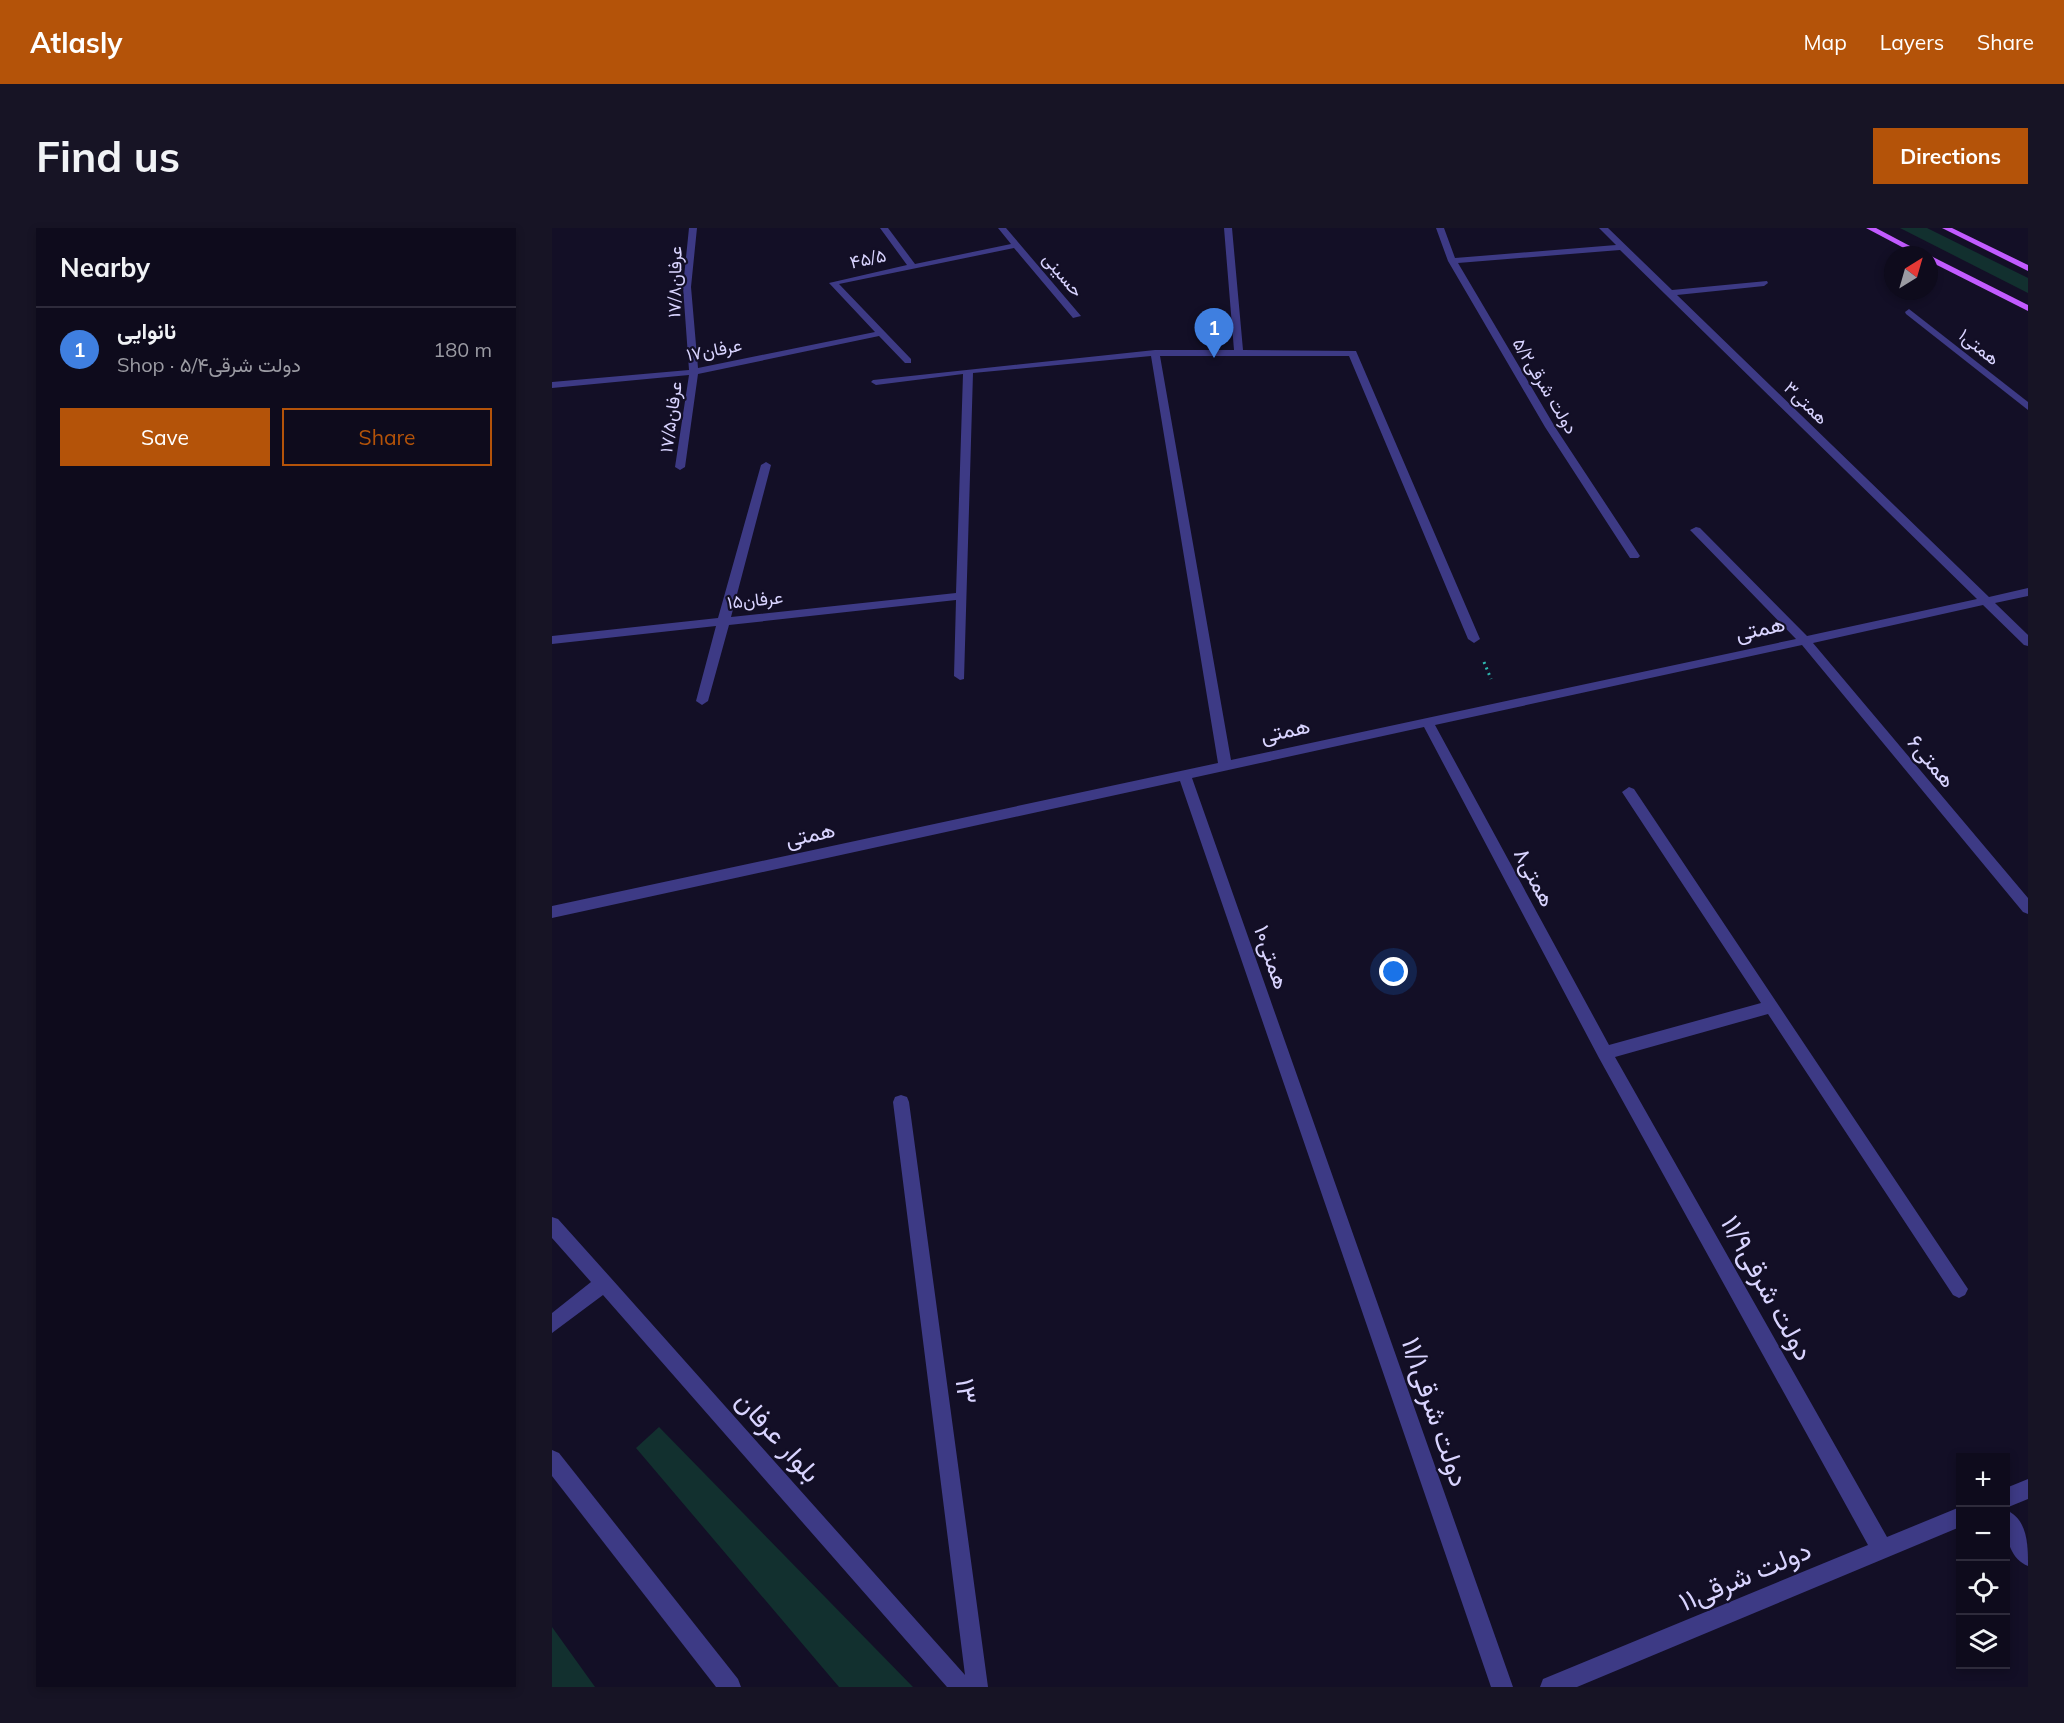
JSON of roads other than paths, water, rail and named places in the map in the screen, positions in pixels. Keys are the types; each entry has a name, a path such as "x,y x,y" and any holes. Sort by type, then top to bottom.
{"main road":[{"path":"1870,228 1905,246"},
{"path":"1946,228 2028,268"},
{"path":"1938,263 2028,308"}],"street":[{"name":"۱۷/۸عرفان","path":"693,228 687,287 694,372"},
{"path":"884,228 912,267"},
{"name":"حسینی","path":"1002,228 1076,316"},
{"path":"1228,228 1239,354"},
{"name":"۵/۲دولت شرقی","path":"1440,228 1452,261 1550,427 1634,556"},
{"name":"۳همتی","path":"1603,228 2028,642"},
{"name":"۴۵/۵","path":"908,361 833,283 1017,245"},
{"path":"1452,261 1623,247"},
{"path":"1670,293 1764,283"},
{"name":"۱همتی","path":"1909,312 2028,407"},
{"name":"۱۷عرفان","path":"552,385 694,372 880,333"},
{"path":"1155,353 1225,765"},
{"path":"876,382 1155,353 1353,353 1474,639"},
{"path":"960,676 968,371"},
{"name":"۱۷/۵عرفان","path":"680,467 694,372"},
{"path":"702,701 766,465"},
{"name":"۶همتی","path":"1696,530 1804,640 2028,908"},
{"name":"همتی","path":"552,912 2028,592"},
{"name":"۱۵عرفان","path":"552,640 962,596"},
{"name":"همتی۸","path":"1427,721 1605,1053"},
{"name":"۱۰همتی","path":"1184,774 1317,1155"},
{"path":"1629,792 1959,1289"},
{"path":"1605,1053 1771,1007"},
{"name":"۱۱/۹دولت شرقی","path":"1605,1053 1882,1549"},
{"name":"۱۳","path":"901,1102 977,1687"},
{"name":"۱۱/۱دولت شرقی","path":"1317,1155 1502,1687"},
{"name":"بلوار عرفان","path":"552,1225 961,1687"},
{"path":"552,1324 604,1283"},
{"path":"552,1460 730,1687"},
{"path":"2010,1496 2028,1489"},
{"name":"۱۱دولت شرقی","path":"1551,1687 1956,1519"},
{"path":"2010,1527 2028,1556"}],"place":[{"name":"نانوایی","path":"1214,358"}]}
